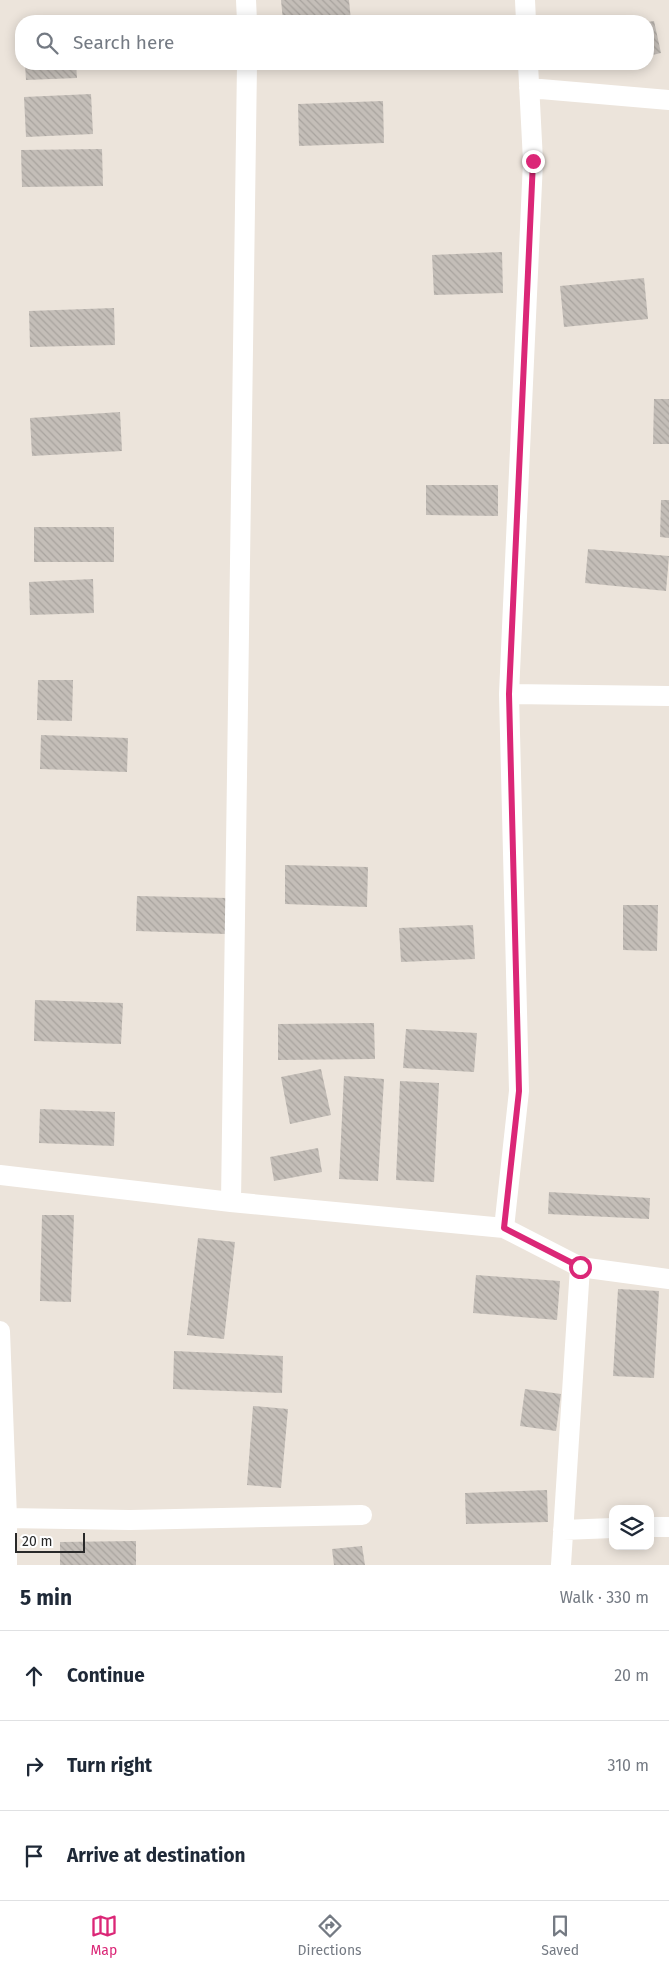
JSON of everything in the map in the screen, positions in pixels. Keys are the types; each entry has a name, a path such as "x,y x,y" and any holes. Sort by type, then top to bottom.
{"street":[{"path":"246,0 247,15"},
{"path":"525,0 526,15"},
{"path":"231,1202 247,70"},
{"path":"504,1228 519,1091 509,694 533,161 528,70"},
{"path":"529,88 669,100"},
{"path":"509,694 669,696"},
{"path":"0,1175 231,1202 504,1228 580,1267 669,1279"},
{"path":"561,1565 580,1267"},
{"path":"0,1331 8,1518 7,1565"},
{"path":"8,1518 130,1520 362,1515"},
{"path":"654,1527 669,1527"},
{"path":"562,1530 609,1528"}],"building":[{"path":"281,0 349,0 350,15 282,15"},
{"path":"654,21 661,53 654,55"},
{"path":"25,70 76,70 77,78 26,80"},
{"path":"91,94 93,134 26,137 24,97"},
{"path":"383,101 384,143 299,146 298,104"},
{"path":"102,149 103,186 22,187 21,150"},
{"path":"502,252 503,293 434,295 432,255"},
{"path":"644,278 648,319 564,327 560,286"},
{"path":"114,308 115,345 30,347 29,311"},
{"path":"654,399 669,399 669,444 653,444"},
{"path":"120,412 122,451 32,456 30,418"},
{"path":"426,485 498,485 498,516 426,515"},
{"path":"661,500 669,500 669,538 660,537"},
{"path":"34,527 114,527 114,562 34,562"},
{"path":"588,549 669,556 666,591 585,583"},
{"path":"93,579 94,613 30,615 29,582"},
{"path":"38,680 73,680 72,721 37,720"},
{"path":"41,735 128,738 127,772 40,769"},
{"path":"285,865 368,867 367,907 285,904"},
{"path":"137,896 228,898 226,934 136,931"},
{"path":"623,905 658,905 657,951 623,950"},
{"path":"473,925 475,959 401,962 399,928"},
{"path":"35,1000 123,1003 121,1044 34,1041"},
{"path":"374,1023 375,1059 278,1060 278,1024"},
{"path":"406,1029 477,1033 474,1072 403,1068"},
{"path":"321,1069 331,1115 290,1124 281,1077"},
{"path":"344,1076 384,1079 378,1181 339,1179"},
{"path":"400,1081 439,1083 434,1182 396,1180"},
{"path":"40,1109 115,1112 114,1146 39,1143"},
{"path":"318,1148 322,1172 274,1181 270,1157"},
{"path":"549,1192 650,1198 649,1219 548,1214"},
{"path":"42,1215 74,1215 71,1302 40,1301"},
{"path":"198,1238 235,1242 224,1339 187,1335"},
{"path":"476,1275 560,1281 557,1320 473,1313"},
{"path":"618,1289 659,1291 654,1378 613,1376"},
{"path":"174,1351 283,1356 282,1393 173,1389"},
{"path":"525,1389 561,1394 556,1431 520,1426"},
{"path":"253,1406 288,1409 281,1488 247,1485"},
{"path":"547,1490 548,1522 466,1524 465,1493"},
{"path":"136,1541 136,1565 60,1565 60,1542"},
{"path":"362,1546 365,1565 334,1565 332,1549"}],"route":[{"path":"533,161 509,694 519,1091 504,1228 580,1267"}]}
